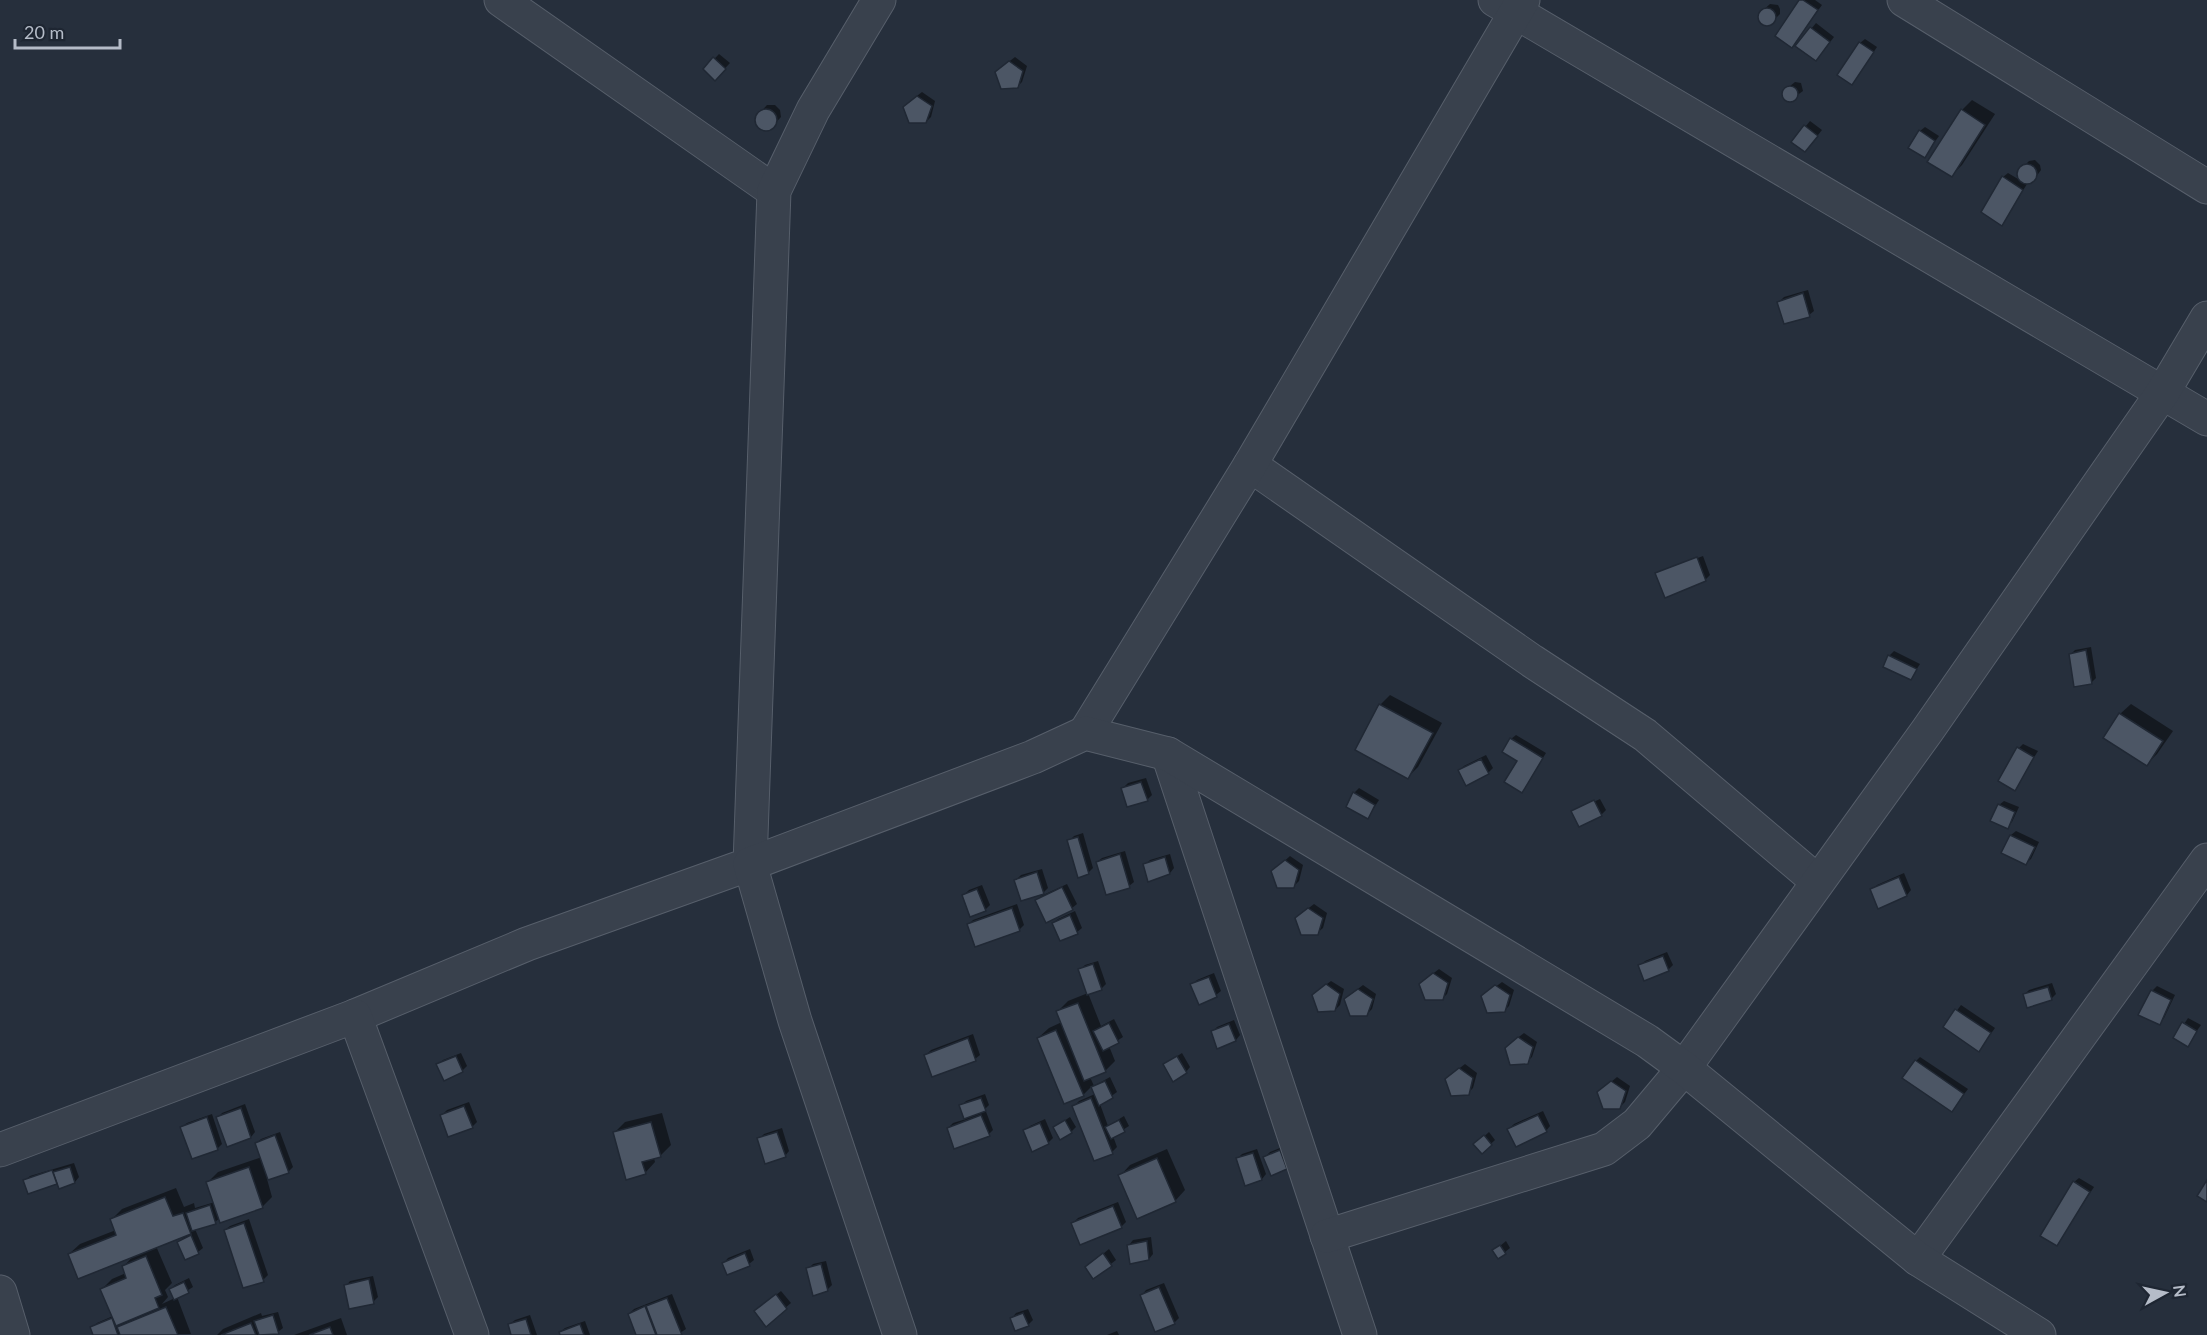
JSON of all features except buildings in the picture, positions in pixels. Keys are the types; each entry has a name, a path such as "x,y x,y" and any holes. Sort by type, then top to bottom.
{"street":[{"path":"501,0 774,191"},
{"path":"879,0 813,110 774,191 750,864 795,1021 900,1335"},
{"path":"1904,0 2207,187"},
{"path":"0,1150 355,1016 527,944 750,864 1033,757 1085,733 1250,465 1511,4 2207,419"},
{"path":"1328,1236 1604,1149 1637,1124 1684,1068 1927,731 2163,392 2207,318"},
{"path":"1250,465 1532,661 1645,735 1817,881"},
{"path":"1085,733 1168,754 1647,1041 1684,1068 1918,1259 2039,1335"},
{"path":"1168,754 1360,1335"},
{"path":"1918,1259 2207,860"},
{"path":"355,1016 472,1335"},
{"path":"0,1292 13,1335"}]}
